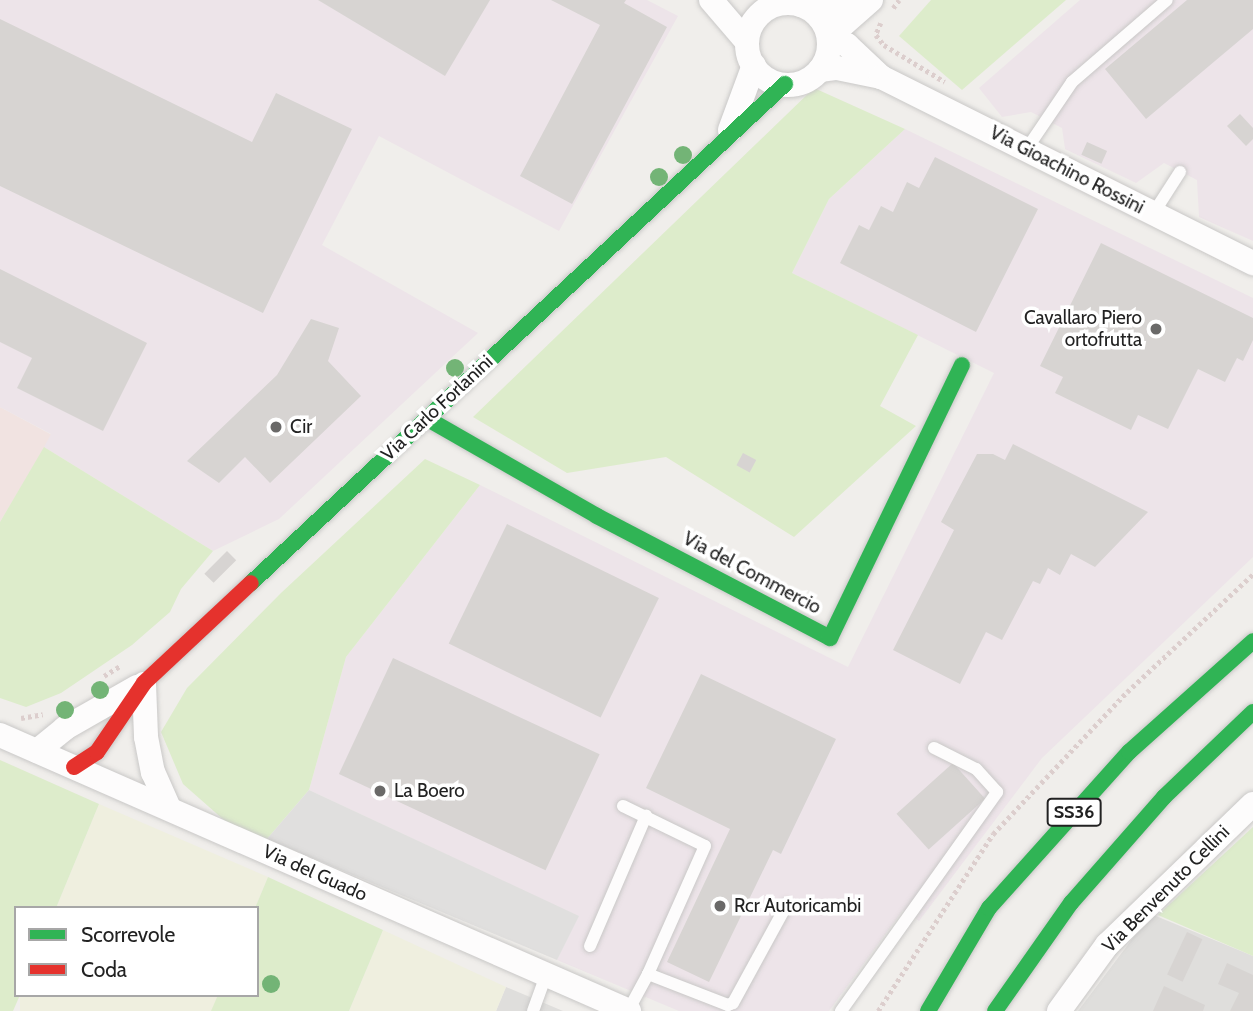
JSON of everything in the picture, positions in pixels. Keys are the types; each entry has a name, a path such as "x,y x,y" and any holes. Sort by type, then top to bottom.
{"main road":[{"name":"Via Carlo Forlanini","path":"74,767 97,752 144,683 729,132 785,85"},
{"name":"Via del Commercio","path":"426,418 597,516 830,638 962,365"},
{"name":"SS36","path":"928,1011 989,908 1129,752 1253,641"},
{"name":"SS36","path":"995,1011 1080,893 1164,797 1253,712"}],"street":[{"path":"711,0 767,78 785,85 810,79 820,70 828,37 822,21 801,5"},
{"path":"750,54 754,21 762,3 820,8 856,0"},
{"path":"828,37 871,0"},
{"name":"Via Gioachino Rossini","path":"828,37 847,45 880,77"},
{"name":"Via Carlo Forlanini","path":"729,132 750,54"},
{"name":"Via Gioachino Rossini","path":"820,70 837,68 880,77 1253,264"},
{"path":"144,683 146,737 153,772 169,808"},
{"name":"Via Carlo Forlanini","path":"37,751 65,728 144,683"},
{"name":"Via del Guado","path":"7,726 37,751 629,1011"},
{"name":"Via Benvenuto Cellini","path":"1059,1011 1107,945 1253,804"}],"lane":[{"path":"1026,150 1072,82 1167,0"},
{"path":"1153,214 1180,172"},
{"path":"841,1011 998,792 976,769 934,748"},
{"path":"623,806 705,846 629,1011"},
{"path":"590,946 646,816"},
{"path":"648,974 728,1005 733,1003 786,906"},
{"path":"533,1011 546,975"}],"path":[{"path":"900,0 876,35 884,45 938,74 951,91"},
{"path":"878,1011 911,954 993,835 1127,692 1253,574"},
{"path":"101,678 124,663"},
{"path":"7,726 42,715 54,708"}],"shaded area":[{"path":"0,0 647,0 678,16 559,231 379,136 322,245 478,333 279,519 213,551 44,447 51,434 0,407"},
{"path":"1080,0 1253,0 1253,241 1199,217 1197,180 1164,163 1136,183 1065,149 1062,128 1031,112 1002,117 979,88"},
{"path":"905,129 1253,298 1253,557 1042,758 919,921 903,910 829,1011 679,1011 557,960 578,916 309,790 346,657 480,485 848,667 994,373 792,273 829,199"},
{"path":"0,407 52,435 0,522"},
{"path":"309,790 579,916 557,960 267,839"},
{"path":"1151,914 1253,956 1253,1011 1078,1011"},
{"path":"506,987 563,1011 496,1011"}],"green space":[{"path":"931,0 1066,0 962,90 899,36"},
{"path":"814,88 905,129 829,199 792,273 918,335 880,406 916,426 794,537 666,457 567,473 473,417"},
{"path":"44,447 213,551 181,589 170,612 132,645 61,693 26,707 0,698 0,522"},
{"path":"425,459 480,485 346,657 309,790 267,839 225,821 183,784 161,732 187,688 281,593"},
{"path":"0,760 99,804 57,906 14,906 14,997 19,997 13,1011 0,1011"},
{"path":"99,804 268,877 256,906 57,906"},
{"path":"1253,827 1253,956 1158,915"},
{"path":"268,877 383,930 349,1011 211,1011 217,997 259,997 259,906 256,906"},
{"path":"383,930 506,987 496,1011 349,1011"},
{"path":"20,997 218,997 218,1011 20,1011"}],"building":[{"path":"318,0 490,0 445,76"},
{"path":"551,0 626,0 624,3 667,27 572,204 520,176 600,25"},
{"path":"1187,0 1253,0 1253,29 1146,119 1105,69"},
{"path":"0,19 252,142 276,93 352,129 263,313 0,186"},
{"path":"1240,114 1253,128 1253,139 1246,146 1227,126"},
{"path":"1087,142 1107,151 1101,164 1081,155"},
{"path":"935,157 1038,209 976,332 840,263 859,225 869,230 881,206 893,212 907,182 919,188"},
{"name":"Cavallaro Piero ortofrutta","path":"1101,243 1253,318 1253,340 1243,361 1237,358 1225,382 1198,369 1168,429 1138,415 1131,430 1055,393 1063,377 1040,366"},
{"path":"0,269 147,343 103,431 17,388 32,358 0,342"},
{"name":"Cir","path":"311,319 339,328 328,361 361,396 270,483 245,457 219,483 187,461 277,375"},
{"path":"1013,444 1148,512 1095,567 1071,554 1060,575 1048,568 1040,584 1033,581 1002,640 986,632 960,684 893,650 954,530 941,522 977,454 993,454 1005,460"},
{"path":"743,453 756,460 750,472 736,465"},
{"path":"507,524 659,598 601,718 449,644"},
{"path":"227,551 236,560 214,583 204,574"},
{"path":"393,658 600,754 546,870 339,774"},
{"path":"701,674 836,739 781,854 773,850 709,982 667,962 730,829 646,788"},
{"path":"953,763 985,799 929,850 897,814"},
{"path":"1187,932 1202,939 1183,982 1167,975"},
{"path":"1227,963 1253,975 1253,1011 1230,1011 1239,993 1218,984"},
{"path":"1164,986 1205,1005 1203,1011 1153,1011"}],"traffic: fast":[{"path":"251,583 785,84"},
{"path":"426,418 597,516 830,638 962,365"},
{"path":"928,1011 989,908 1129,752 1253,641"},
{"path":"995,1011 1071,903 1164,797 1253,712"}],"traffic: jam":[{"path":"74,767 97,752 144,683 251,583"}],"place":[{"name":"Cavallaro Piero ortofrutta","path":"1156,329"},
{"name":"Cir","path":"276,427"},
{"name":"La Boero","path":"380,791"},
{"name":"Rcr Autoricambi","path":"720,906"}]}
